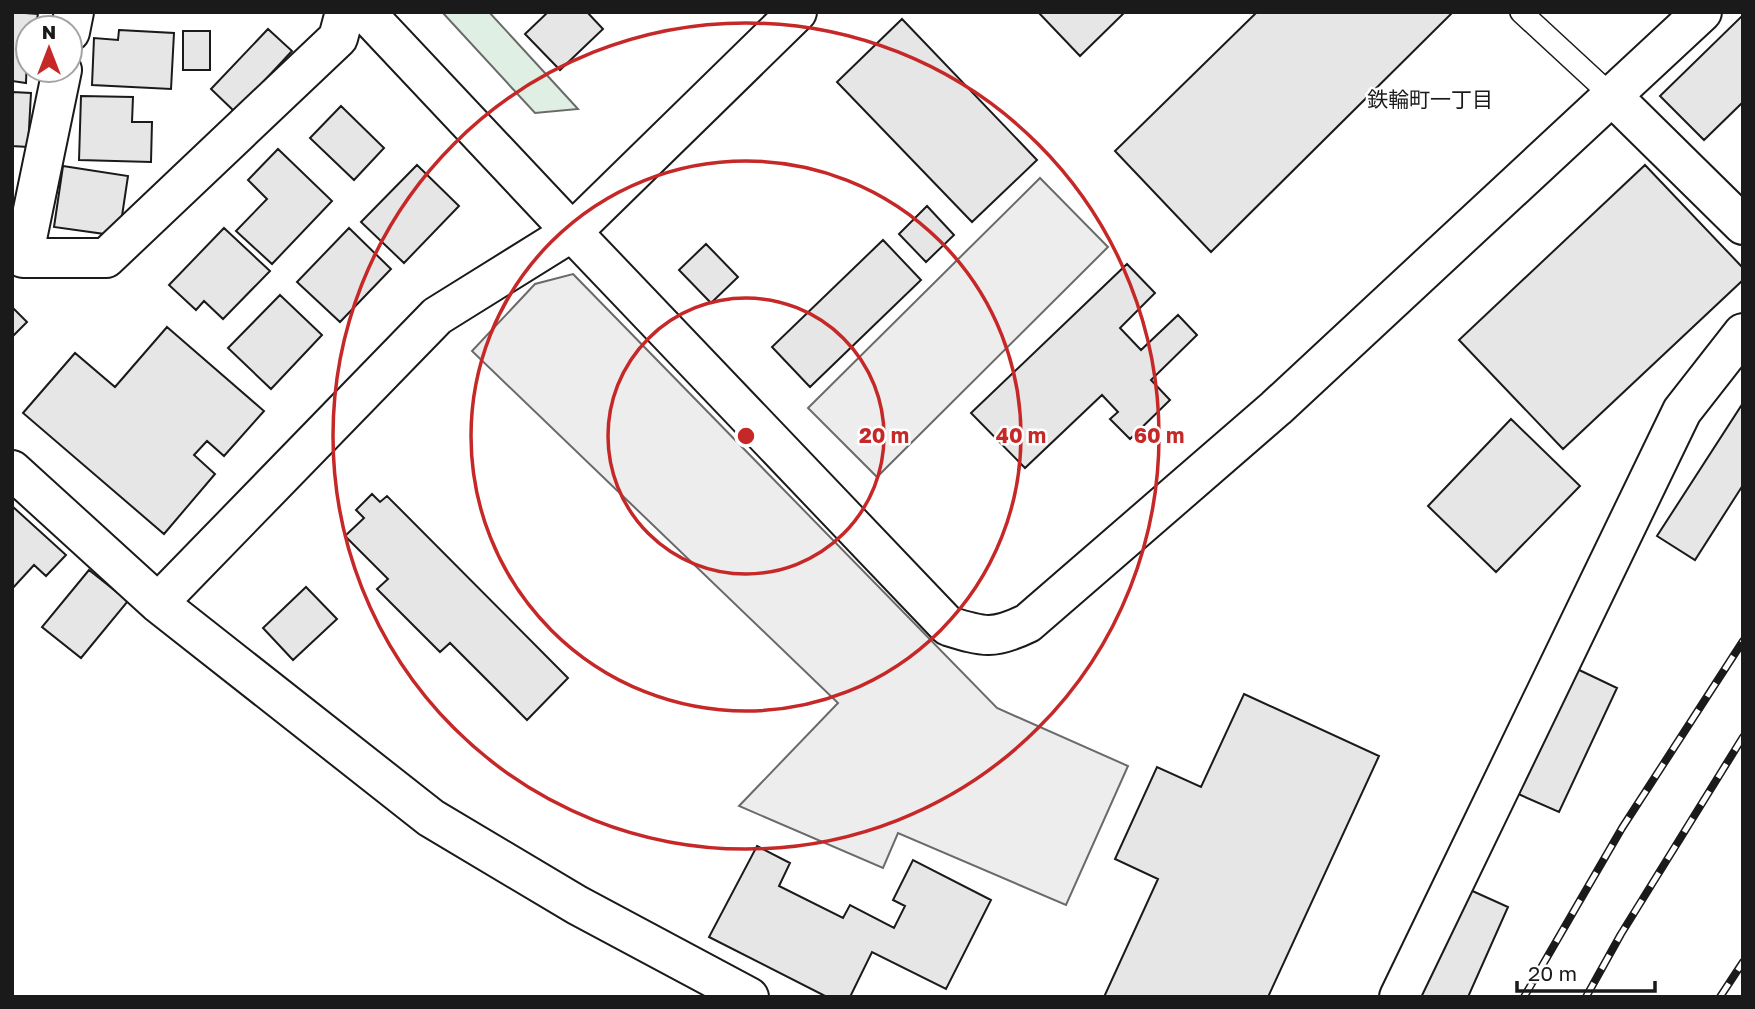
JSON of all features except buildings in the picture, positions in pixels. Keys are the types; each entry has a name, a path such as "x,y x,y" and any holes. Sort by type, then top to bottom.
{"street":[{"path":"59,84 23,258 106,257 338,38 345,12"},
{"path":"365,12 948,626 976,635 1002,636 1028,623 1276,408 1702,12"},
{"path":"158,603 438,316 572,232 797,12"},
{"path":"1613,97 1743,225"},
{"path":"1399,997 1682,411 1743,333"},
{"path":"12,470 158,603 431,817 577,905 750,997"}],"lane":[{"path":"1521,12 1613,97"}],"green space":[{"path":"442,12 489,12 578,109 535,113"}],"shaded area":[{"path":"1040,178 1108,247 877,477 808,408"},
{"path":"573,274 997,708 1128,766 1066,905 898,833 883,868 739,806 838,703 472,351 535,284"}],"railway":[{"path":"1524,997 1622,828 1743,641"},
{"path":"1586,997 1621,934 1743,737"},
{"path":"1720,997 1743,962"}],"district":[{"name":"鉄輪町一丁目","path":"1430,100"}]}
